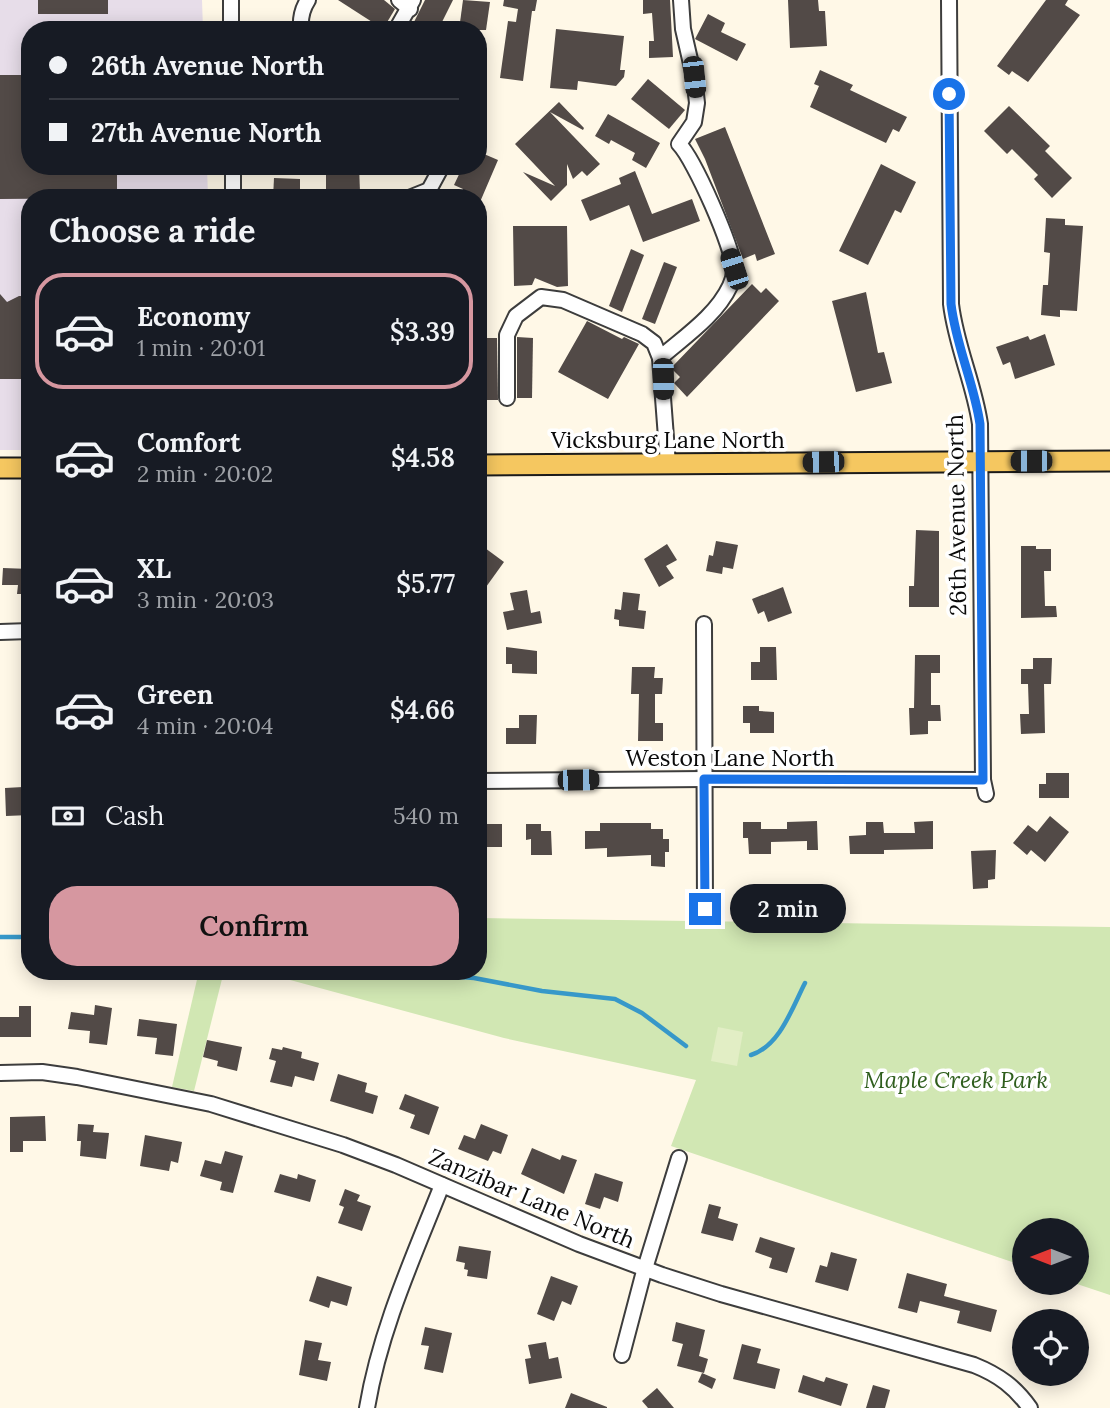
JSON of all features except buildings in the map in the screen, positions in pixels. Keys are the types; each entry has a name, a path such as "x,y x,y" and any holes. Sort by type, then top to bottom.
{"main road":[{"name":"Vicksburg Lane North","path":"487,465 1110,461"},
{"path":"0,468 21,468"}],"street":[{"path":"231,0 231,21"},
{"path":"300,21 308,0"},
{"path":"660,358 708,316 731,285 734,269 718,218 688,152 679,144 694,122 697,103 683,29 681,0"},
{"name":"26th Avenue North","path":"949,0 951,304 959,347 977,403 980,424 985,787"},
{"path":"400,21 408,3"},
{"path":"507,398 507,335 516,316 541,297 563,300 642,334 654,343 660,358 668,464"},
{"path":"704,624 705,909"},
{"path":"0,632 21,631"},
{"name":"Weston Lane North","path":"487,781 704,779 985,787"},
{"name":"Zanzibar Lane North","path":"0,1073 42,1072 77,1077 211,1104 343,1145 644,1269 721,1294 974,1365 1006,1381 1030,1408"},
{"path":"622,1355 644,1269 679,1158"},
{"path":"367,1408 385,1332 442,1185"}],"shaded area":[{"path":"0,0 202,0 203,21 21,21 21,175 207,175 208,189 21,189 21,450 0,450"}],"green space":[{"name":"Maple Creek Park","path":"487,918 1110,927 1110,1295 1089,1288 1089,1218 1012,1218 1012,1262 671,1146 696,1080 504,1038 290,980 487,980"},
{"path":"197,980 222,980 194,1091 172,1087"},
{"path":"718,1027 743,1032 737,1066 711,1061"}],"waterway":[{"path":"0,937 21,937"},
{"path":"484,980 542,991 615,999 642,1013 686,1046"},
{"path":"751,1055 761,1050 777,1035 805,983"}],"route":[{"path":"705,909 704,779 983,780 980,424 977,403 953,325 951,304 949,94"}]}
